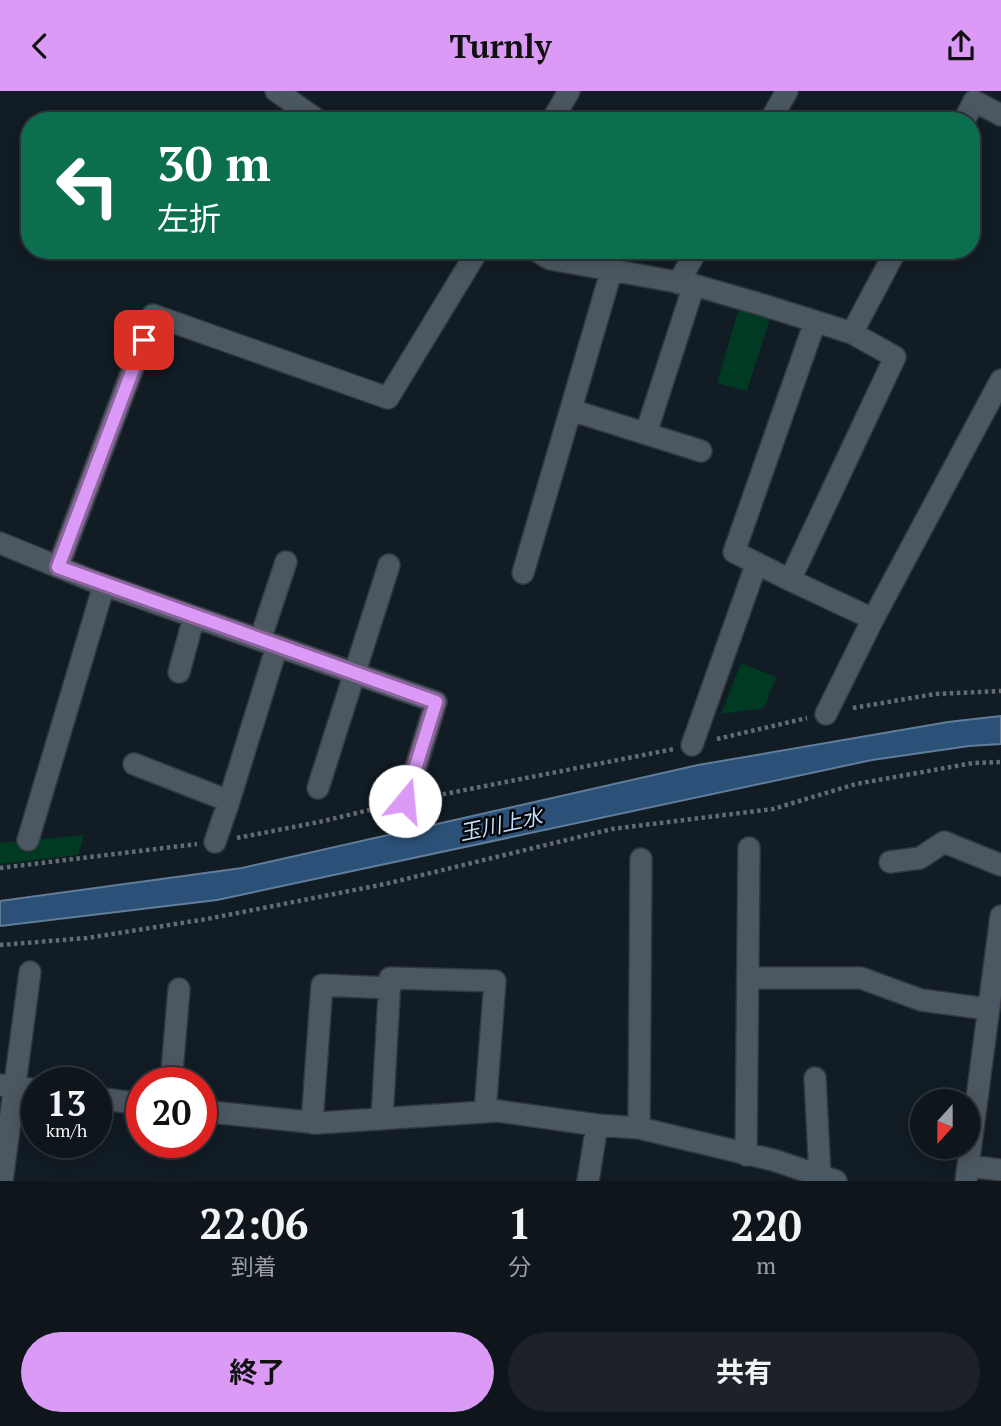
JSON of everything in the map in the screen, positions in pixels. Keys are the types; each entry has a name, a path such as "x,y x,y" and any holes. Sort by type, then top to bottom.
{"street":[{"path":"276,91 306,112"},
{"path":"557,112 569,91"},
{"path":"775,112 787,91"},
{"path":"968,112 974,101 1001,115"},
{"path":"58,567 153,314 388,398 473,259"},
{"path":"550,259 686,284 852,333 895,357 790,580"},
{"path":"646,433 694,259"},
{"path":"852,333 891,259"},
{"path":"523,573 611,272"},
{"path":"815,322 734,552 873,618"},
{"path":"826,714 873,618 1001,380"},
{"path":"571,410 701,451"},
{"path":"0,543 104,585 436,702 405,801"},
{"path":"215,842 229,801 286,562"},
{"path":"318,788 389,565"},
{"path":"692,745 757,565"},
{"path":"28,840 104,585"},
{"path":"179,672 194,617"},
{"path":"134,764 229,801"},
{"path":"890,863 920,858 944,842 1001,865"},
{"path":"746,1155 749,848"},
{"path":"639,1128 641,859"},
{"path":"1001,916 967,1173 1001,1170"},
{"path":"2,1181 7,1086 30,972"},
{"path":"382,1119 390,978 495,981 485,1112"},
{"path":"748,978 861,978 921,1000 987,1009"},
{"path":"312,1123 323,985 389,988"},
{"path":"172,1067 179,989"},
{"path":"217,1113 312,1123 498,1111 639,1128 746,1155 779,1172 828,1178 815,1078"},
{"path":"588,1181 597,1125"}],"path":[{"path":"0,868 215,842 319,822 405,801 663,752"},
{"path":"0,945 86,938 207,919 385,884 612,829 773,809 856,784 972,763 1001,762"}],"green space":[{"path":"740,305 771,315 747,391 717,383"},
{"path":"741,663 776,677 764,708 721,714"},
{"path":"84,835 78,855 0,864 0,843"}],"water":[{"name":"玉川上水","path":"1001,716 1001,744 872,760 217,900 0,926 0,901 242,868 698,765 948,722"}],"route":[{"path":"144,340 58,567 436,702 405,801"}]}
